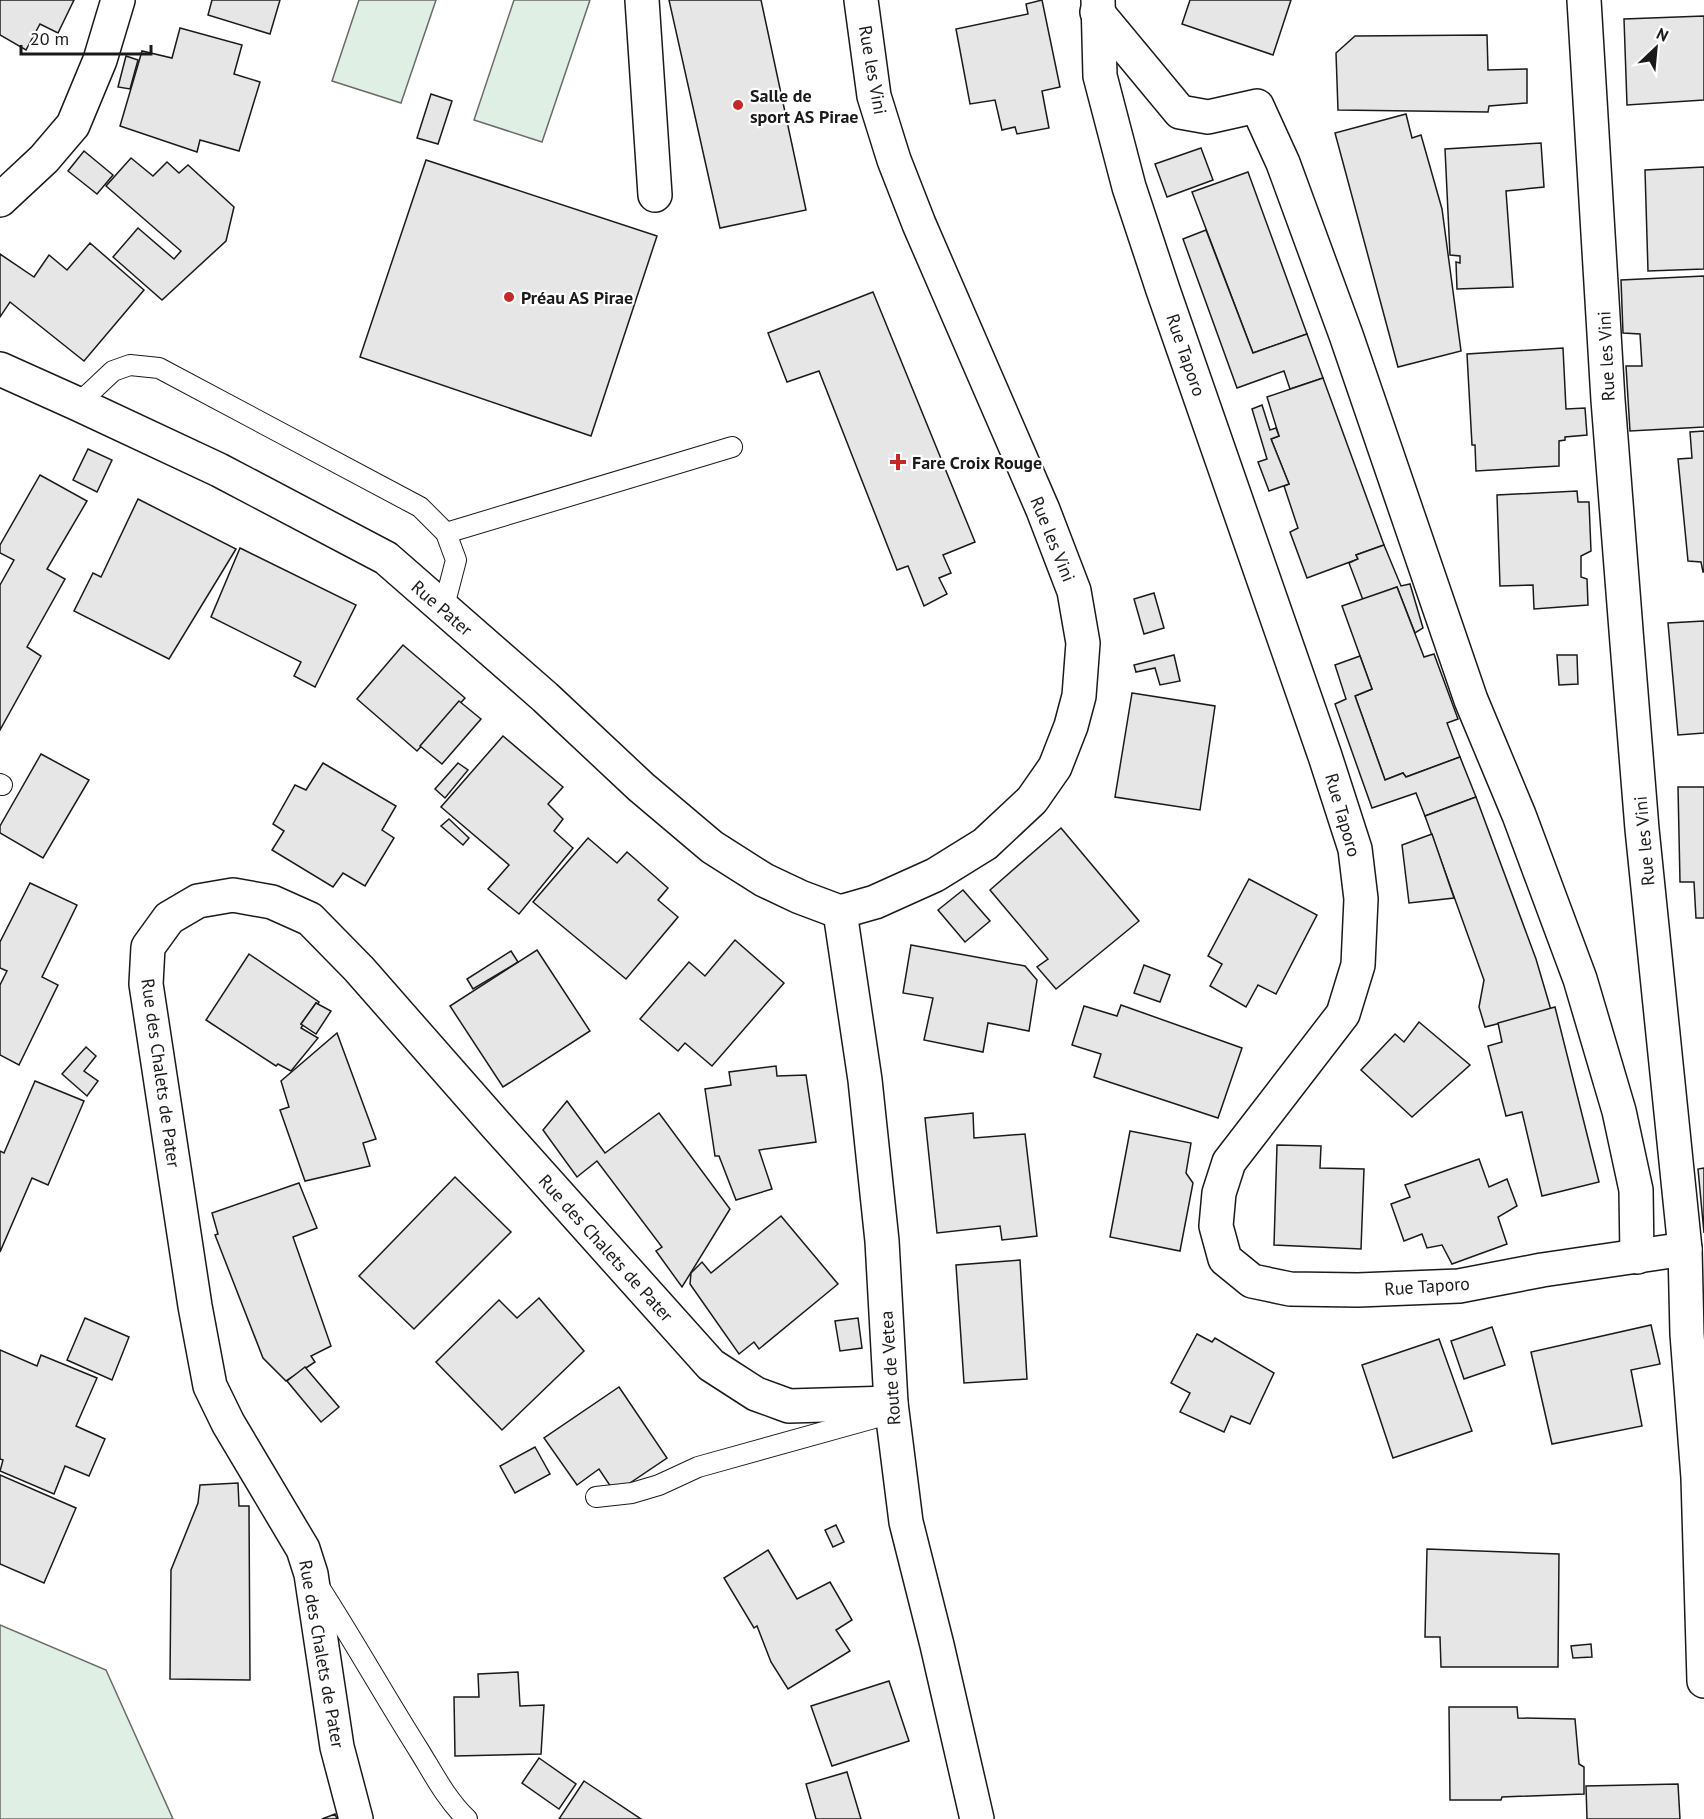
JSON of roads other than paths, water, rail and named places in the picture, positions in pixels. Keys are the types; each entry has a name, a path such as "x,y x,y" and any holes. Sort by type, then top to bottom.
{"street":[{"path":"0,200 44,159 73,125 99,60 118,0"},
{"path":"642,0 655,195"},
{"name":"Rue les Vini","path":"840,912 876,902 935,874 985,844 1032,800 1055,767 1071,726 1078,696 1083,643 1071,581 894,160 874,96 861,0"},
{"name":"Rue les Vini","path":"1584,0 1608,400 1627,642 1642,829 1684,1249 1698,1478 1704,1681"},
{"path":"1098,6 1180,112 1208,117 1257,106 1283,163 1346,335 1471,700 1519,815 1580,979 1618,1111 1636,1190 1637,1257"},
{"name":"Rue Taporo","path":"1098,6 1100,76 1129,187 1162,290 1325,756 1355,849 1361,899 1358,965 1343,1014 1229,1162 1219,1193 1216,1226 1225,1258 1252,1281 1290,1289 1358,1290 1459,1286 1542,1270 1684,1249"},
{"name":"Rue Pater","path":"0,369 219,470 386,558 544,697 641,787 712,847 764,880 840,912"},
{"name":"Rue des Chalets de Pater","path":"356,1819 337,1747 312,1578 303,1549 228,1423 210,1386 195,1306 146,984 148,947 169,918 198,901 233,895 272,902 310,919 367,977 711,1365 756,1394 789,1406 892,1408"},
{"name":"Route de Vetea","path":"840,912 865,1080 882,1241 892,1408 906,1521 977,1819"}],"lane":[{"path":"78,404 113,371 130,365 159,368 420,507 446,533 456,560 443,610"},
{"path":"446,533 732,447"},
{"path":"596,1497 632,1493 659,1485 698,1467 892,1408"},
{"path":"312,1578 352,1638 455,1808 467,1819"}],"place":[{"name":"Salle de sport AS Pirae","path":"738,105"},
{"name":"Préau AS Pirae","path":"509,297"},
{"name":"Fare Croix Rouge","path":"898,462"}]}
